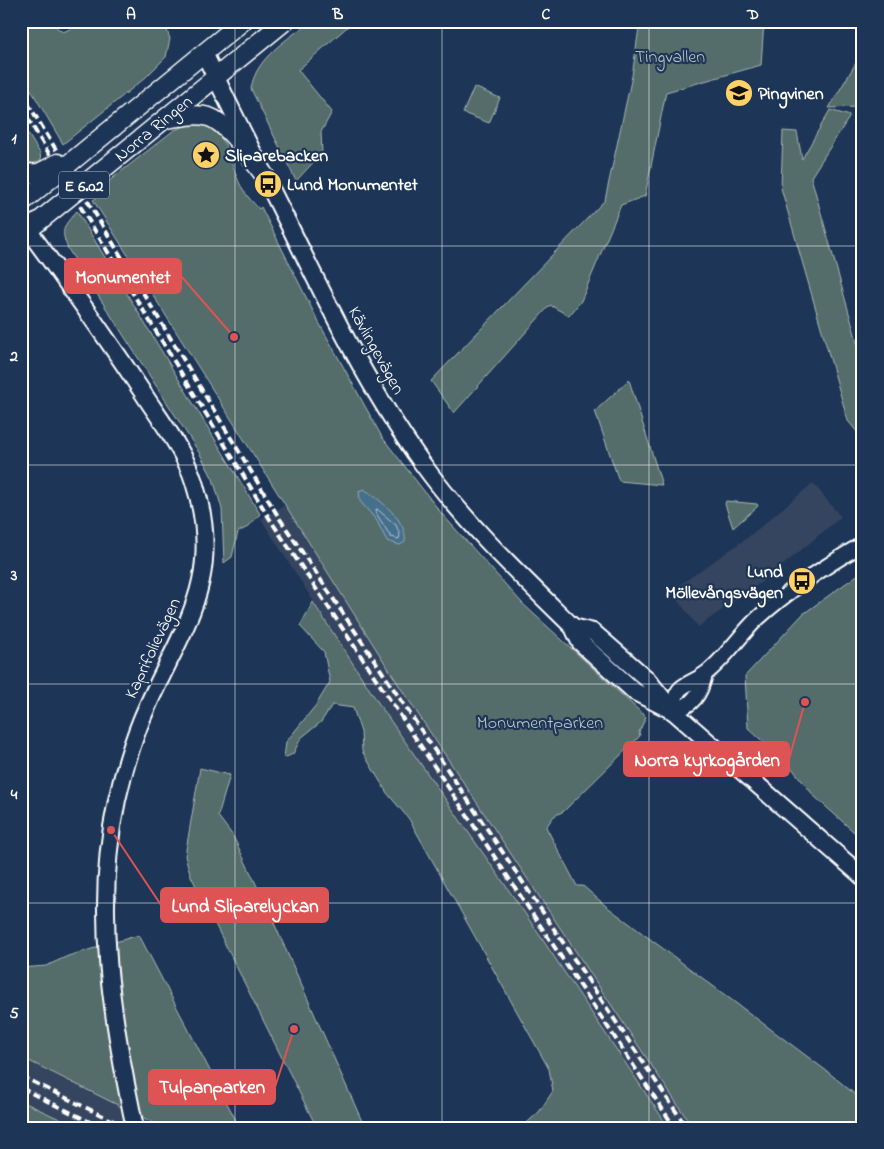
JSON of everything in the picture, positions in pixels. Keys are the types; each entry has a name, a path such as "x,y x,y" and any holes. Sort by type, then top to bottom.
{"main road":[{"name":"Norra Ringen","path":"22,202 108,134 243,21"},
{"name":"Norra Ringen","path":"24,231 285,21"},
{"name":"Kävlingevägen","path":"204,53 334,317 394,422 452,502 495,549 573,627 593,632 647,679 673,711 863,877"},
{"path":"163,120 190,115 210,117 226,128 265,176"},
{"path":"21,174 39,174 50,169 108,134"},
{"path":"22,202 24,231"},
{"name":"Kaprifolievägen","path":"24,231 112,347 172,437 194,481 204,528 204,565 199,594 179,645 141,721 132,747 118,798 106,870 106,944 110,995 135,1128"}],"street":[{"path":"673,711 686,708 701,692 705,674 756,620 802,581 863,544"}],"shaded area":[{"path":"813,483 841,517 770,576 698,627 671,591 747,538"},
{"path":"285,505 400,687 694,1128 669,1128 524,912 381,707 261,519"},
{"path":"21,1057 164,1128 79,1128 21,1101"}],"green space":[{"path":"21,21 53,21 52,24 63,32 88,21 164,21 170,39 166,57 145,78 63,144 21,73"},
{"path":"311,21 354,21 298,70 332,112 321,132 322,153 296,181 251,89 259,68 266,59 283,42"},
{"name":"Tingvallen","path":"640,21 764,21 761,65 666,92 645,196 621,205 581,301 569,316 550,305 454,413 431,381 605,200 632,76"},
{"path":"863,51 863,102 859,107 829,108"},
{"path":"474,87 500,98 489,123 463,113"},
{"path":"830,110 850,116 811,177 863,363 863,439 848,421 781,188 783,131 797,132 802,159"},
{"path":"21,123 40,153 41,160 35,164 21,160"},
{"name":"Monumentparken","path":"195,123 207,127 223,141 244,191 259,209 261,207 317,319 382,437 442,514 523,604 646,717 639,732 640,736 564,811 554,816 546,827 577,886 583,886 606,906 828,1072 863,1101 863,1128 693,1128 400,687 93,200 98,197 95,192 174,130"},
{"path":"77,211 260,514 248,527 238,532 232,557 224,563 222,509 213,479 200,454 68,249 64,237 64,228"},
{"path":"629,380 662,485 619,481 595,411"},
{"path":"726,501 757,504 758,506 733,528 725,504"},
{"path":"863,571 863,840 814,796 791,767 748,728 745,676 803,614"},
{"path":"313,602 381,707 524,912 669,1128 521,1128 539,1112 553,1091 549,1069 409,819 387,793 362,751 361,732 353,708 332,705 321,722 301,738 293,754 284,758 286,742 316,705 330,682 324,652 300,626"},
{"path":"200,768 230,775 218,816 233,836 266,905 365,1128 317,1128 191,876 185,856"},
{"path":"139,935 240,1128 164,1128 21,1057 21,968 46,966 68,956"},
{"path":"21,1101 79,1128 48,1128 21,1118"}],"water":[{"path":"364,489 385,505 398,519 405,534 405,542 400,545 387,541 377,521 360,501 359,491"}],"railway":[{"path":"21,92 58,153"},
{"path":"21,107 51,157"},
{"path":"87,200 278,516 687,1128"},
{"path":"80,206 271,521 675,1128"},
{"path":"21,1076 128,1128"},
{"path":"21,1088 102,1128"}],"place":[{"name":"Pingvinen","path":"739,93"},
{"name":"Sliparebacken","path":"206,155"},
{"name":"Lund Monumentet","path":"268,184"},
{"name":"Monumentet","path":"234,337"},
{"name":"Lund Möllevångsvägen","path":"802,581"},
{"name":"Norra kyrkogården","path":"805,702"},
{"name":"Lund Sliparelyckan","path":"111,830"},
{"name":"Tulpanparken","path":"294,1029"}]}
